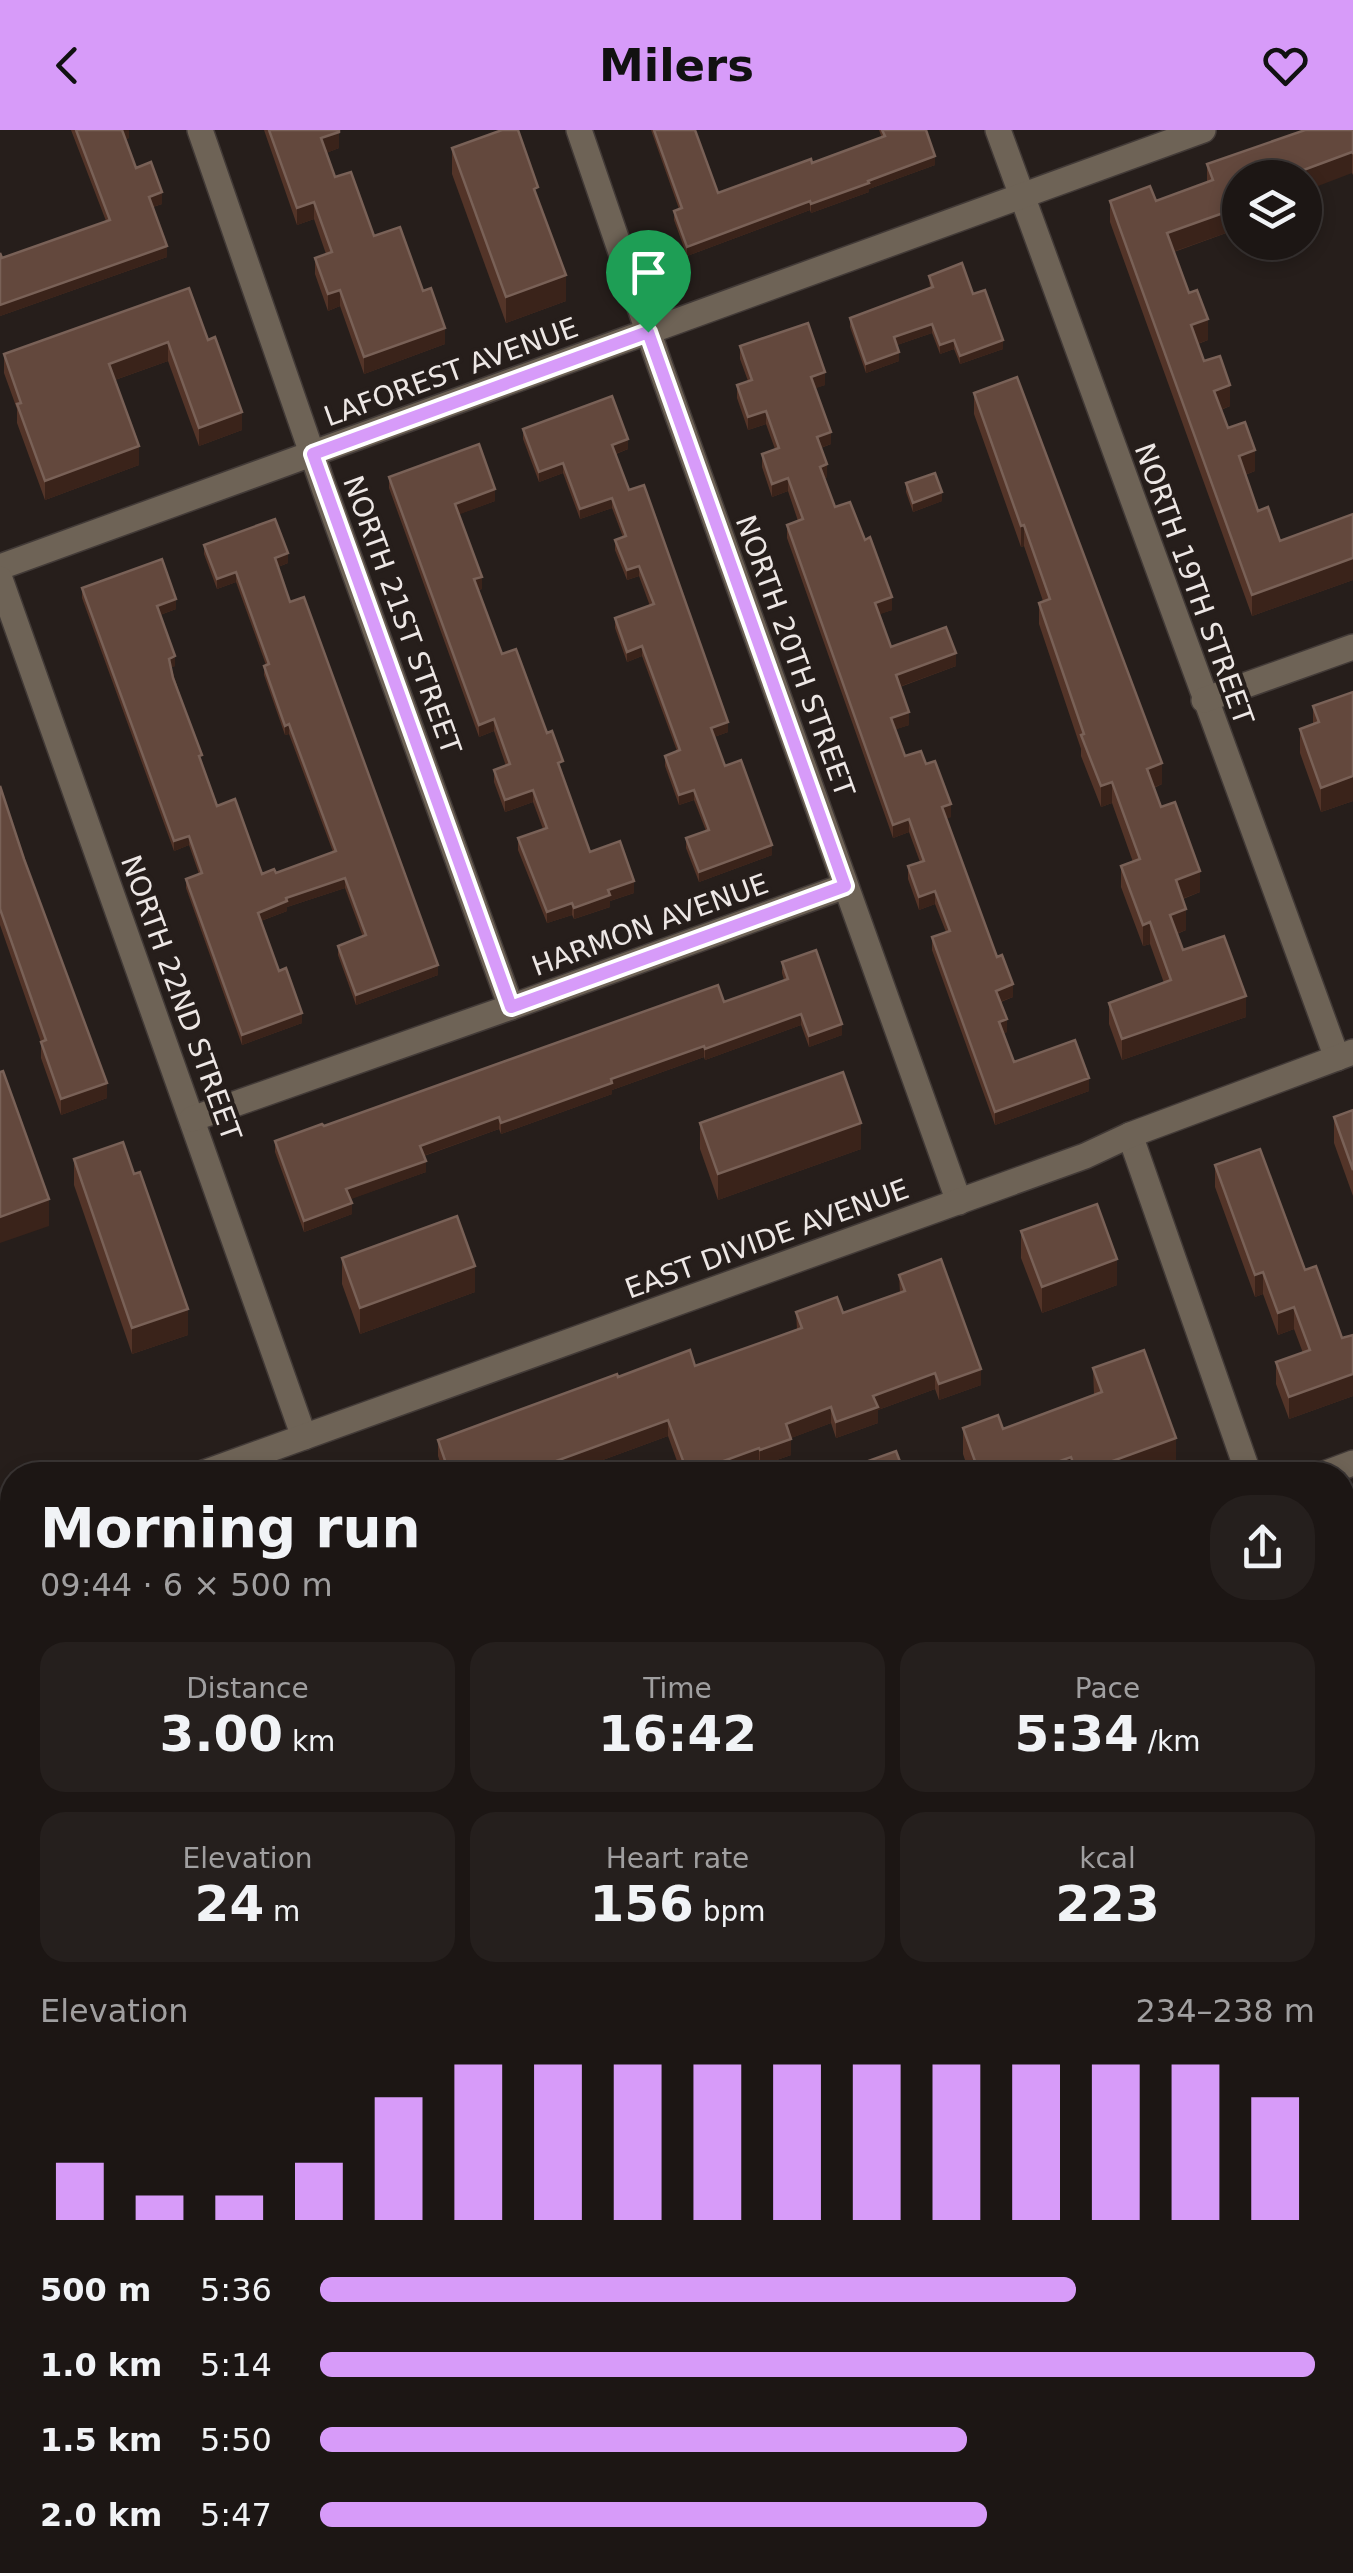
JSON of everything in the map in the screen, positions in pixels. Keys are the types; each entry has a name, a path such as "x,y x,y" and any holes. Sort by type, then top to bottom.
{"street":[{"name":"NORTH 21ST STREET","path":"200,130 511,1007"},
{"name":"NORTH 20TH STREET","path":"579,130 958,1202"},
{"name":"NORTH 19TH STREET","path":"998,130 1204,700 1345,1055"},
{"name":"LAFOREST AVENUE","path":"0,567 1203,130"},
{"name":"NORTH 22ND STREET","path":"0,579 304,1437"},
{"path":"1204,700 1353,647"},
{"name":"HARMON AVENUE","path":"192,1119 845,886"},
{"name":"EAST DIVIDE AVENUE","path":"234,1462 1085,1156 1130,1135 1345,1055"},
{"path":"1130,1135 1244,1462"}],"building":[{"path":"76,130 122,130 136,168 151,162 162,192 149,197 167,246 0,305 0,253 2,258 110,220"},
{"path":"269,130 339,130 321,138 335,177 351,172 374,236 400,227 423,291 431,288 445,328 364,357 340,290 328,294 315,258 332,252 314,202 297,208"},
{"path":"502,130 518,130 538,187 534,189 566,275 506,297 452,148"},
{"path":"654,130 695,130 718,193 885,136 882,130 926,130 935,156 687,247 674,211 682,208"},
{"path":"1305,130 1353,130 1353,153 1322,163 1322,160 1222,160 1222,213 1167,233 1189,293 1197,290 1208,319 1191,325 1204,361 1220,356 1230,385 1214,391 1228,428 1245,422 1255,450 1239,456 1258,511 1268,507 1280,541 1353,514 1353,558 1252,595 1110,201 1150,186 1156,201 1213,180 1207,164"},
{"path":"962,263 973,294 985,290 1003,340 960,356 954,340 940,345 932,324 894,337 899,352 866,364 850,318 933,287 929,276"},
{"path":"189,288 208,340 215,337 242,412 199,428 168,342 109,364 139,446 45,481 4,354"},
{"path":"808,323 825,372 811,377 831,432 817,437 827,464 820,467 835,507 850,502 865,540 870,537 892,597 875,603 891,647 946,627 956,653 896,675 909,712 891,718 905,756 921,751 926,764 935,761 951,804 942,807 997,957 1002,955 1013,984 996,991 1007,1019 999,1022 1014,1062 1075,1040 1089,1078 995,1112 932,937 950,931 935,891 919,897 908,866 924,861 909,819 893,825 787,525 803,519 788,478 772,484 762,454 779,448 766,411 748,417 737,385 752,380 740,346"},
{"path":"1017,377 1162,763 1147,769 1161,807 1175,802 1200,871 1176,880 1186,909 1170,915 1183,950 1224,936 1246,996 1122,1039 1109,1003 1171,980 1150,922 1143,925 1121,866 1140,859 1112,782 1101,786 1081,735 1084,734 1039,603 1050,599 974,393"},
{"path":"612,396 628,439 612,445 629,490 644,485 728,722 711,728 725,766 741,760 772,845 699,872 686,838 709,830 694,790 679,795 665,756 680,750 642,646 627,652 615,618 654,604 639,566 627,570 615,540 626,536 612,498 580,509 563,463 539,472 523,429"},
{"path":"479,444 495,489 455,504 482,577 474,579 502,654 516,649 547,733 552,731 563,761 558,763 590,852 620,841 634,881 574,908 572,903 547,912 518,838 547,828 533,790 505,800 494,770 510,764 494,719 479,725 389,477"},
{"path":"935,473 942,492 913,503 906,483"},
{"path":"275,519 288,553 275,558 290,602 304,597 438,965 356,995 338,946 366,935 345,878 286,898 287,901 258,913 279,971 286,968 302,1013 242,1035 186,879 202,873 189,836 174,841 82,588 162,559 176,599 157,606 175,656 169,659 173,678 217,806 235,799 262,874 274,869 276,873 336,851 289,724 285,726 264,666 269,664 236,572 217,579 204,545"},
{"path":"1353,692 1353,776 1321,788 1300,729 1319,722 1313,706"},
{"path":"0,786 107,1083 61,1099 41,1042 46,1040 0,909"},
{"path":"816,950 842,1024 809,1036 801,1014 611,1079 612,1083 501,1123 499,1117 420,1146 426,1161 346,1189 352,1203 304,1221 275,1141 718,985 724,1002 788,979 782,962"},
{"path":"3,1071 49,1199 0,1217 0,1072"},
{"path":"843,1072 861,1123 718,1174 700,1123"},
{"path":"1353,1110 1353,1170 1334,1117"},
{"path":"123,1142 134,1174 140,1172 188,1309 132,1328 74,1159"},
{"path":"1260,1149 1305,1270 1316,1266 1342,1338 1353,1335 1353,1374 1289,1397 1276,1362 1310,1350 1294,1307 1278,1313 1263,1272 1255,1275 1215,1165"},
{"path":"1097,1204 1117,1259 1042,1287 1021,1231"},
{"path":"457,1216 475,1266 360,1308 342,1258"},
{"path":"941,1259 981,1369 939,1384 935,1373 873,1396 878,1407 836,1422 831,1407 786,1424 791,1439 721,1462 684,1462 668,1420 553,1462 446,1462 438,1440 690,1350 695,1366 802,1328 796,1312 837,1297 843,1313 905,1291 899,1275"},
{"path":"1144,1350 1176,1438 1110,1462 1073,1462 1071,1457 1057,1462 975,1462 963,1428 998,1415 1003,1429 1102,1392 1093,1368"},
{"path":"896,1451 900,1462 866,1462"}],"route":[{"path":"648,332 845,886 511,1007 313,454 648,332"}]}
